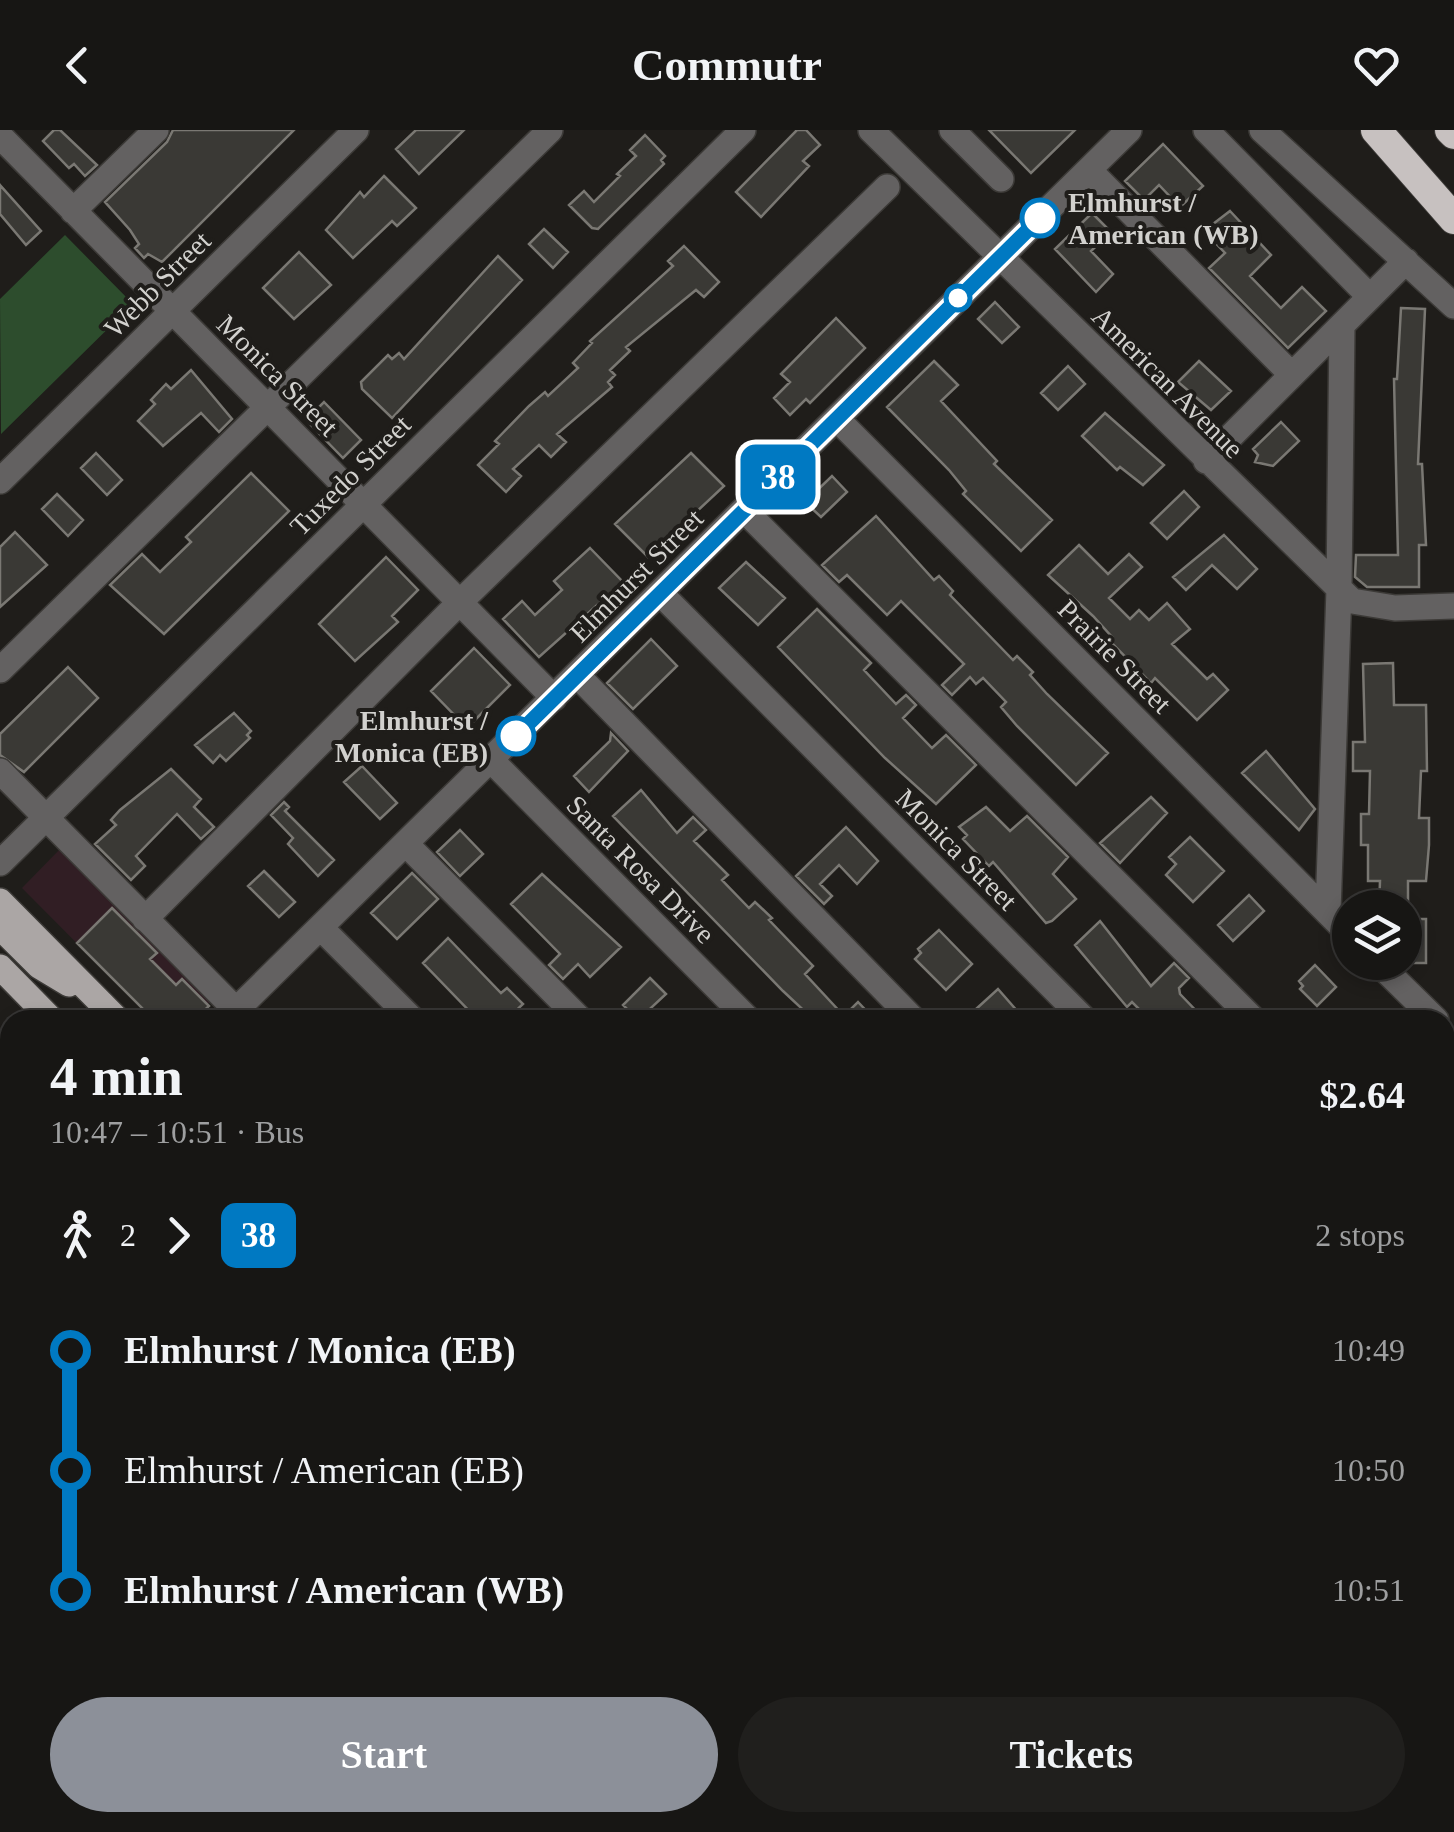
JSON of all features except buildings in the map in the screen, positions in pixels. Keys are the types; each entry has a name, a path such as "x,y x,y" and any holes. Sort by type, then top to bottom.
{"highway":[{"path":"1376,130 1454,220"}],"main road":[{"path":"0,900 108,1010"},
{"path":"0,927 39,966 99,1001"},
{"path":"0,967 42,1010"}],"street":[{"path":"74,211 156,130"},
{"name":"Webb Street","path":"0,481 356,130"},
{"path":"0,670 550,130"},
{"name":"Tuxedo Street","path":"0,863 743,130"},
{"path":"952,130 1001,179"},
{"name":"Elmhurst Street","path":"243,1010 1129,130"},
{"path":"1206,130 1370,298"},
{"path":"1262,130 1454,306"},
{"name":"Monica Street","path":"0,132 554,698"},
{"name":"American Avenue","path":"885,134 999,257 1352,600 1395,608 1454,606"},
{"path":"1089,170 1292,376"},
{"path":"145,919 460,602 886,188"},
{"path":"1206,461 1406,261"},
{"path":"1328,912 1340,590 1342,326"},
{"name":"Prairie Street","path":"837,419 1332,916"},
{"path":"744,510 1244,1010"},
{"name":"Monica Street","path":"660,593 1075,1010"},
{"path":"577,675 904,1010"},
{"name":"Santa Rosa Drive","path":"491,760 739,1010"},
{"path":"0,772 230,1010"},
{"path":"406,844 571,1010"},
{"path":"322,928 403,1010"},
{"path":"1395,980 1426,1010"}],"shaded area":[{"path":"63,846 214,998 202,1010 143,1010 22,888"}],"green space":[{"path":"65,235 133,304 1,434 0,299"}],"bus line":[{"name":"38","path":"516,736 1040,218"}],"place":[{"name":"Elmhurst / American (WB)","path":"1040,218"},
{"name":"Elmhurst / Monica (EB)","path":"516,736"}]}
